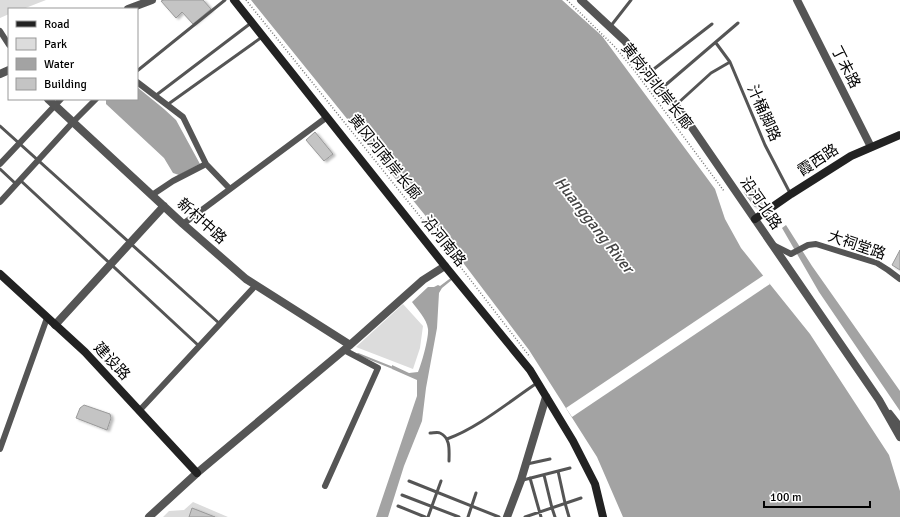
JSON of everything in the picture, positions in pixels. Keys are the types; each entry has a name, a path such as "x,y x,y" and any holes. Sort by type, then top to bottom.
{"main road":[{"name":"沿河南路","path":"234,0 253,22 445,266 530,370 574,441 594,484 603,517"},
{"name":"霞西路","path":"756,219 791,194 851,156 900,134"},
{"name":"建设路","path":"0,274 85,352 197,473"}],"street":[{"path":"129,8 138,2 152,0"},
{"name":"沿河北路","path":"581,0 625,41 675,105 756,219 879,400 900,437"},
{"name":"丁未路","path":"797,0 871,147"},
{"path":"0,31 8,43"},
{"path":"138,83 183,117 206,164 230,189"},
{"name":"新村中路","path":"49,100 183,224 246,279 347,348"},
{"path":"0,164 60,100"},
{"path":"0,202 95,100"},
{"path":"183,224 327,117"},
{"path":"152,195 173,181 206,164"},
{"path":"55,325 164,206"},
{"name":"大祠堂路","path":"773,245 791,254 808,245 816,244 877,263 900,279"},
{"path":"149,517 197,473 347,348 423,280 445,266"},
{"path":"139,411 256,285"},
{"path":"0,449 47,318"},
{"path":"326,486 378,368 347,348"},
{"path":"507,517 526,465 546,397"},
{"path":"879,400 900,426"}],"lane":[{"path":"138,70 225,0"},
{"path":"610,27 631,0"},
{"path":"155,96 253,22"},
{"path":"662,88 738,23"},
{"path":"650,72 712,24"},
{"path":"167,105 264,36"},
{"name":"汁桶脚路","path":"716,43 730,62 766,145 791,194"},
{"path":"675,105 711,73 730,62"},
{"path":"0,126 220,324"},
{"path":"0,169 18,182 199,346"},
{"path":"447,439 478,423 537,383"},
{"path":"430,433 440,433 447,439 449,447 449,461"},
{"path":"526,465 550,459"},
{"path":"521,480 570,468"},
{"path":"558,471 564,503 569,517"},
{"path":"544,474 555,517"},
{"path":"530,478 541,517"},
{"path":"409,481 499,517"},
{"path":"398,506 426,517 432,507 441,481"},
{"path":"468,517 476,493"},
{"path":"402,495 459,517"},
{"path":"527,517 581,498"}],"path":[{"name":"黄冈河南岸长廊","path":"246,0 459,265 531,359"},
{"name":"黄岗河北岸长廊","path":"567,0 615,47 634,70 724,191"}],"green space":[{"path":"0,0 46,0 26,8 8,8 8,14 0,18"},
{"path":"403,304 423,326 420,348 413,369 356,347"},
{"path":"193,502 228,517 163,517 169,511 184,510"}],"water":[{"name":"Huanggang River","path":"251,0 562,0 602,36 715,189 725,219 741,248 810,334 889,455 900,491 900,517 623,517 597,457 529,350 458,256"},
{"path":"138,88 176,120 200,164 179,175 173,173 164,158 106,104 106,100 138,100"},
{"path":"786,225 812,266 900,391 900,411 819,292 782,228"},
{"path":"452,277 453,279 442,288 439,293 437,328 426,388 422,421 404,466 388,517 376,517 417,396 417,380 392,369 392,365 409,373 418,372 425,350 428,329 424,318 412,302 428,287 440,286"}],"pier":[{"path":"764,275 770,284 572,417 566,408"}],"building":[{"path":"203,0 211,9 193,24 182,12 176,18 161,1"},
{"path":"315,132 333,154 324,161 306,140"},
{"path":"753,186 764,201 755,207 744,192"},
{"path":"900,250 900,270 892,265"},
{"path":"84,405 110,414 111,418 107,430 76,418 80,408"},
{"path":"192,508 215,517 189,517"}],"waterway":[{"path":"358,354 393,368"}]}
